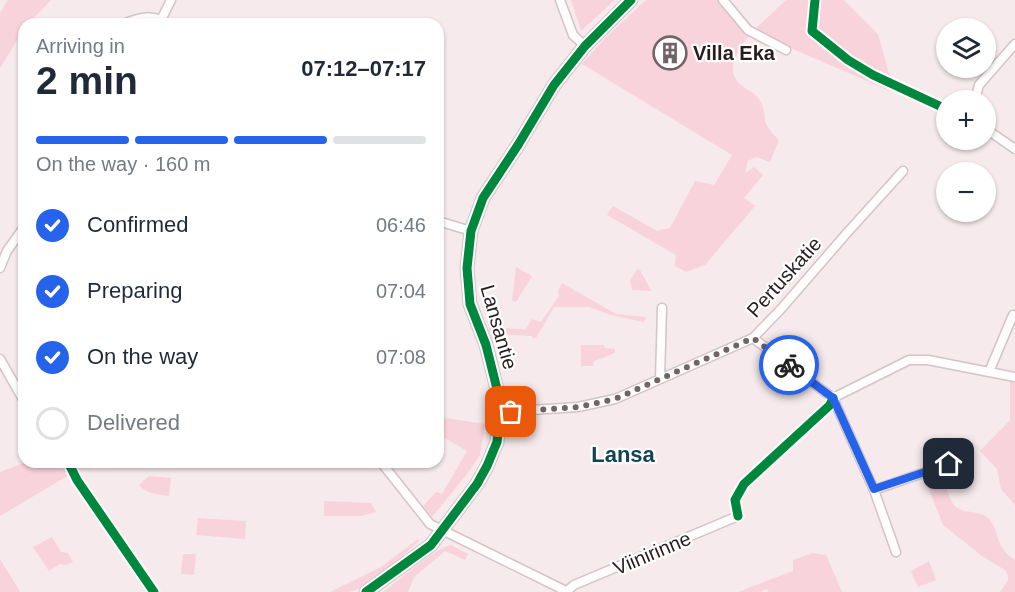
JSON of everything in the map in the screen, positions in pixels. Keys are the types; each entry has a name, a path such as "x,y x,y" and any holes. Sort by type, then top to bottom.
{"street":[{"path":"164,18 171,0"},
{"path":"560,0 573,35 585,46"},
{"name":"Lansantie","path":"366,592 431,545 477,484 487,466 497,442 499,397 492,367 470,304 467,268 471,231 488,189 554,85 585,46 631,0"},
{"path":"723,0 748,30 786,50"},
{"path":"978,90 979,85 1015,44"},
{"path":"996,136 1015,149"},
{"name":"Pertuskatie","path":"500,412 594,404 615,399 753,338 903,171"},
{"path":"444,223 471,231"},
{"path":"0,268 7,251 18,235"},
{"path":"660,379 662,308"},
{"path":"989,372 1013,315"},
{"path":"753,338 833,398 874,489 896,552"},
{"path":"0,359 18,390"},
{"path":"833,398 909,360 928,360 1015,377"},
{"path":"874,489 949,464"},
{"path":"386,468 430,524 567,592"},
{"name":"Viinirinne","path":"567,592 574,585 738,516"}],"shaded area":[{"path":"8,0 51,0 34,18 18,18 18,39 0,68 0,13"},
{"path":"571,0 615,0 581,31"},
{"path":"646,0 730,0 755,29 736,56 733,64 735,78 759,99 766,124 779,140 770,162 756,157 748,161 745,173 754,167 763,175 744,198 755,206 705,265 686,272 675,266 676,255 607,215 613,206 657,231 670,228 695,181 714,185 732,155 582,64 605,38"},
{"path":"786,0 844,0 878,34 893,88 890,91 786,46 755,29"},
{"path":"516,267 532,276 516,302 512,301"},
{"path":"637,269 640,270 651,291 632,290 630,281"},
{"path":"562,283 616,314 646,317 644,322 611,315 589,307 554,307 536,338 496,334 495,340 492,340 487,321 491,321 491,328 526,329 532,319 541,322 559,296 558,291"},
{"path":"581,345 604,345 605,348 615,349 615,353 594,361 593,366 581,366"},
{"path":"1010,381 1015,382 1015,505 1001,489 997,469 980,451 1010,420"},
{"path":"444,418 485,424 480,455 432,517 423,506 436,492 442,494 467,451 444,438"},
{"path":"18,465 18,468 81,468 0,516 0,472"},
{"path":"941,470 954,505 961,510 988,518 995,528 1003,549 1015,560 1015,592 1000,592 1008,581 1005,570 982,556 943,525 924,477"},
{"path":"149,476 171,478 169,496 149,492 139,485"},
{"path":"324,501 371,503 376,512 361,516 324,516"},
{"path":"198,518 246,521 245,539 196,535"},
{"path":"52,537 61,552 68,553 73,562 66,565 60,564 49,571 33,547"},
{"path":"418,539 419,541 367,584 349,592 330,592 381,567"},
{"path":"451,545 468,554 465,560 445,551 414,577 408,592 383,592 426,559"},
{"path":"813,553 826,555 842,592 769,592 767,589 760,592 738,592 793,571 793,560"},
{"path":"183,554 196,554 194,575 181,574"},
{"path":"0,559 19,590 20,592 0,592"},
{"path":"929,561 936,580 918,587 911,571"}],"cycle path":[{"path":"366,592 431,545 477,484 487,466 497,442 499,397 486,345 470,304 467,268 471,231 483,198 554,85 585,46 631,0"},
{"path":"815,0 812,31 848,60 873,75 936,104"},
{"path":"738,516 735,500 744,484 830,405 833,398"},
{"path":"71,468 154,592"}],"way so far":[{"path":"511,412 578,407 615,399 753,338 789,365"}],"place":[{"name":"Villa Eka","path":"670,53"}],"district":[{"name":"Lansa","path":"623,454"}],"route":[{"path":"789,365 833,398 874,489 949,464"}]}
